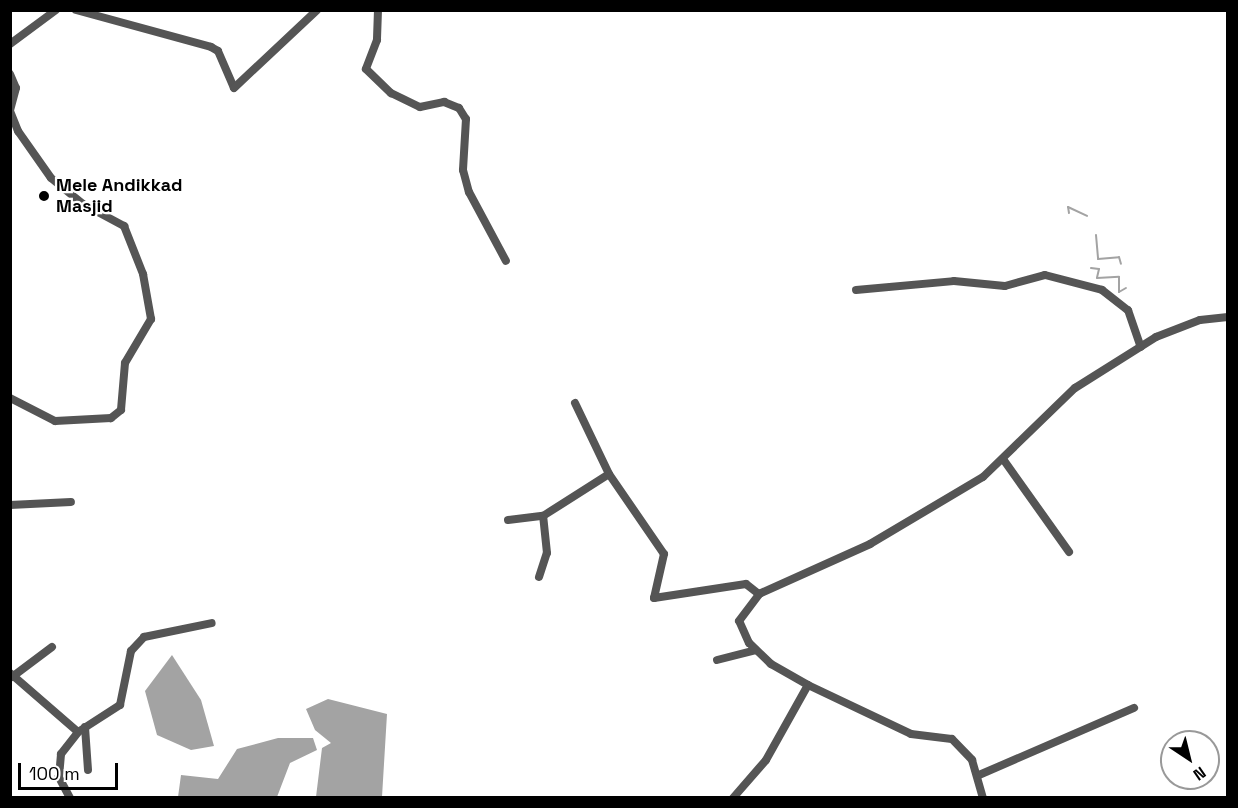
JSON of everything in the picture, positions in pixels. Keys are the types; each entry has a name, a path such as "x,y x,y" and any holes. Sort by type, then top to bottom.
{"street":[{"path":"10,44 56,10"},
{"path":"76,10 211,47 218,51 234,88 317,10"},
{"path":"378,10 377,40 366,69 391,93 420,107 444,102 459,108 466,119 464,170 469,192 506,261"},
{"path":"10,74 16,88 10,110 18,131 51,178 83,204 124,226 143,274 151,320 125,363 121,410 111,418 55,421 10,398"},
{"path":"856,290 954,281 1005,285 1045,275 1102,290 1128,310 1141,347"},
{"path":"983,798 980,775 968,753 952,739 911,734 808,685 756,650 739,621 759,594 870,544 982,477 1075,388 1141,347 1200,320 1227,317"},
{"path":"575,403 609,474 663,554 654,598 747,584 759,594"},
{"path":"1003,459 1069,552"},
{"path":"508,520 543,516 609,474"},
{"path":"10,505 71,502"},
{"path":"539,577 548,554 543,516"},
{"path":"70,798 56,765 81,729 120,705 124,671 144,637 212,623"},
{"path":"52,647 12,675 81,729 88,770"},
{"path":"717,660 756,650"},
{"path":"733,798 766,760 808,685"},
{"path":"980,775 1134,708"}],"shaded area":[{"path":"172,655 201,700 214,746 191,750 157,735 145,691"},
{"path":"328,699 387,714 382,797 316,797 322,748 331,743 315,730 306,709"},
{"path":"278,738 313,738 317,750 290,763 277,797 178,797 181,775 218,779 237,749"}],"waterway":[{"path":"1069,213 1068,207 1087,216"},
{"path":"1096,235 1098,259 1119,257 1121,264"},
{"path":"1091,268 1099,269 1097,278 1119,277 1119,292 1126,288"}],"place":[{"name":"Mele Andikkad Masjid","path":"44,196"}]}
